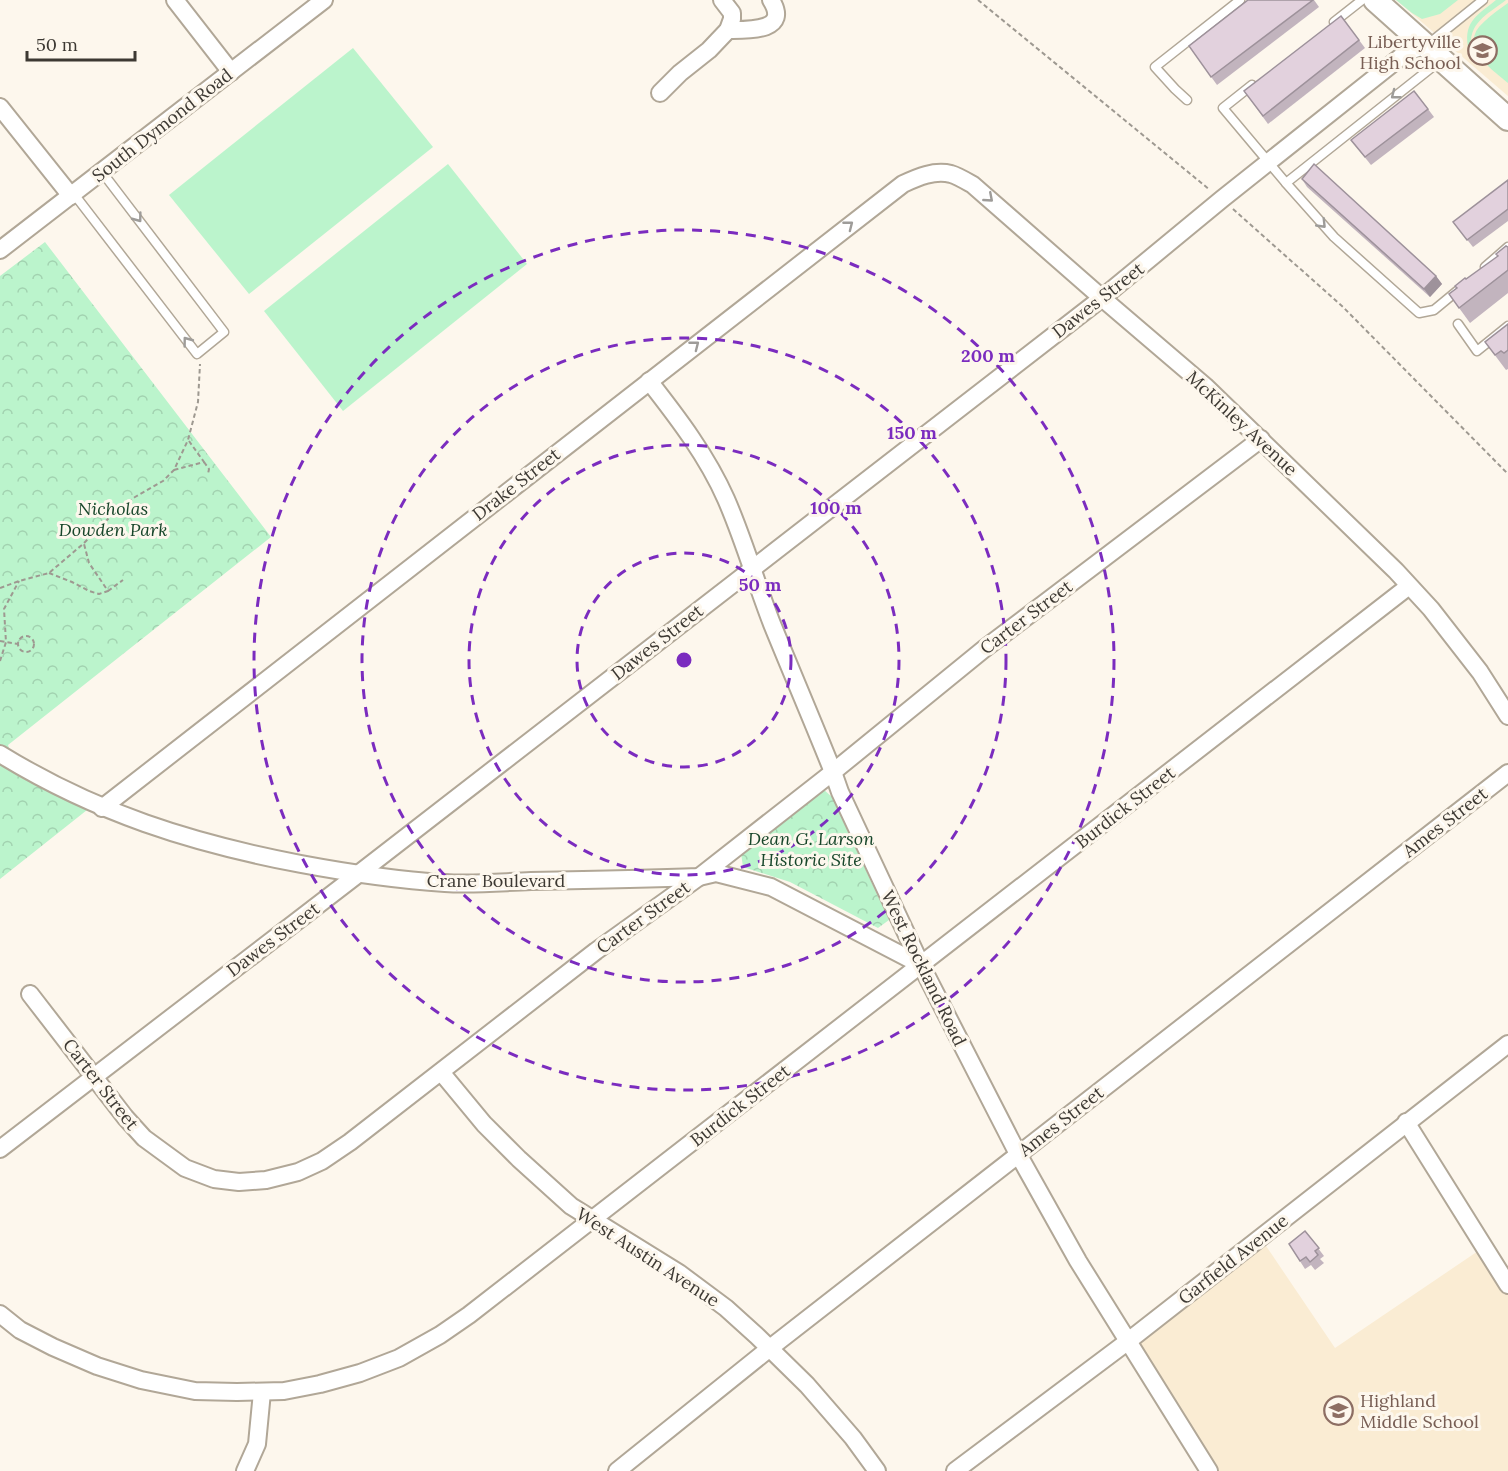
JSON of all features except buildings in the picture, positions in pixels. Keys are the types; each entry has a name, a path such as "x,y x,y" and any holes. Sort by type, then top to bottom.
{"main road":[{"path":"1375,0 1508,119"}],"street":[{"path":"176,0 231,72"},
{"name":"South Dymond Road","path":"0,250 324,0"},
{"path":"728,30 766,28 774,20 776,8 771,0"},
{"path":"660,93 728,30 732,12 727,1"},
{"name":"Dawes Street","path":"0,1149 1102,298 1407,52 1434,52"},
{"path":"0,107 72,195"},
{"name":"McKinley Avenue","path":"938,173 951,174 973,185 1205,386 1261,439 1431,609 1480,672 1508,716"},
{"name":"Drake Street","path":"102,808 903,184 920,176 938,173"},
{"name":"West Rockland Road","path":"649,381 680,420 726,498 753,567 771,622 840,792 921,965 1018,1154 1078,1262 1209,1471"},
{"name":"Carter Street","path":"30,994 125,1117 144,1138 185,1168 214,1179 238,1182 266,1180 298,1172 322,1161 350,1142 596,951 699,877 984,649 1261,439"},
{"name":"Burdick Street","path":"0,1314 20,1330 97,1366 141,1380 195,1391 285,1391 360,1373 399,1358 440,1335 469,1315 1410,586"},
{"name":"Crane Boulevard","path":"0,754 102,808 193,840 250,854 357,874 447,883 699,877 716,873 771,887 921,965"},
{"name":"Ames Street","path":"617,1471 770,1348 1508,773"},
{"name":"Garfield Avenue","path":"955,1471 1127,1342 1508,1044"},
{"name":"West Austin Avenue","path":"441,1072 484,1124 571,1206 679,1273 726,1308 770,1348 807,1385 853,1438 877,1471"},
{"path":"1406,1122 1508,1285"},
{"path":"245,1471 257,1444 262,1392"}],"lane":[{"path":"1187,100 1155,67 1240,0"},
{"path":"1329,26 1362,0"},
{"path":"1286,183 1434,52 1483,0"},
{"path":"1258,80 1222,108 1334,237 1419,313 1434,310 1462,286"},
{"path":"72,195 197,354 224,332 102,172"},
{"path":"1478,273 1508,247"},
{"path":"1458,324 1477,351 1508,326"}],"path":[{"path":"978,0 1222,199 1343,307 1508,474"},
{"path":"0,588 49,573 84,544 111,516 135,497 163,481 174,470 188,440 198,402 198,375 201,359 197,354"},
{"path":"188,440 209,469 208,474"},
{"path":"174,470 204,462"},
{"path":"84,544 89,563 108,591"},
{"path":"49,573 99,594 108,591 123,580"},
{"path":"0,661 6,642 4,609 19,581"},
{"path":"27,636 33,641 33,646 24,652 18,644 22,637 27,636"},
{"path":"0,641 18,644"}],"shaded area":[{"name":"Libertyville High School","path":"1396,0 1508,0 1508,96 1402,5"},
{"name":"Highland Middle School","path":"1260,1237 1335,1348 1484,1247 1508,1285 1508,1471 1208,1471 1127,1342"}],"green space":[{"path":"1396,0 1458,0 1440,14 1422,19"},
{"path":"1496,0 1506,0 1480,20 1473,32 1469,51 1467,33 1472,21"},
{"path":"1508,3 1508,83 1482,59 1474,43 1479,27"},
{"path":"353,48 433,147 249,294 169,195"},
{"path":"448,164 527,264 343,411 264,311"},
{"name":"Nicholas Dowden Park","path":"45,242 271,537 8,745 18,776 87,810 0,879 0,276"},
{"name":"Dean G. Larson Historic Site","path":"823,789 832,797 889,920 878,928 790,882 743,867 741,853"}],"place":[{"name":"Libertyville High School","path":"1482,51"},
{"name":"Highland Middle School","path":"1339,1410"}]}
